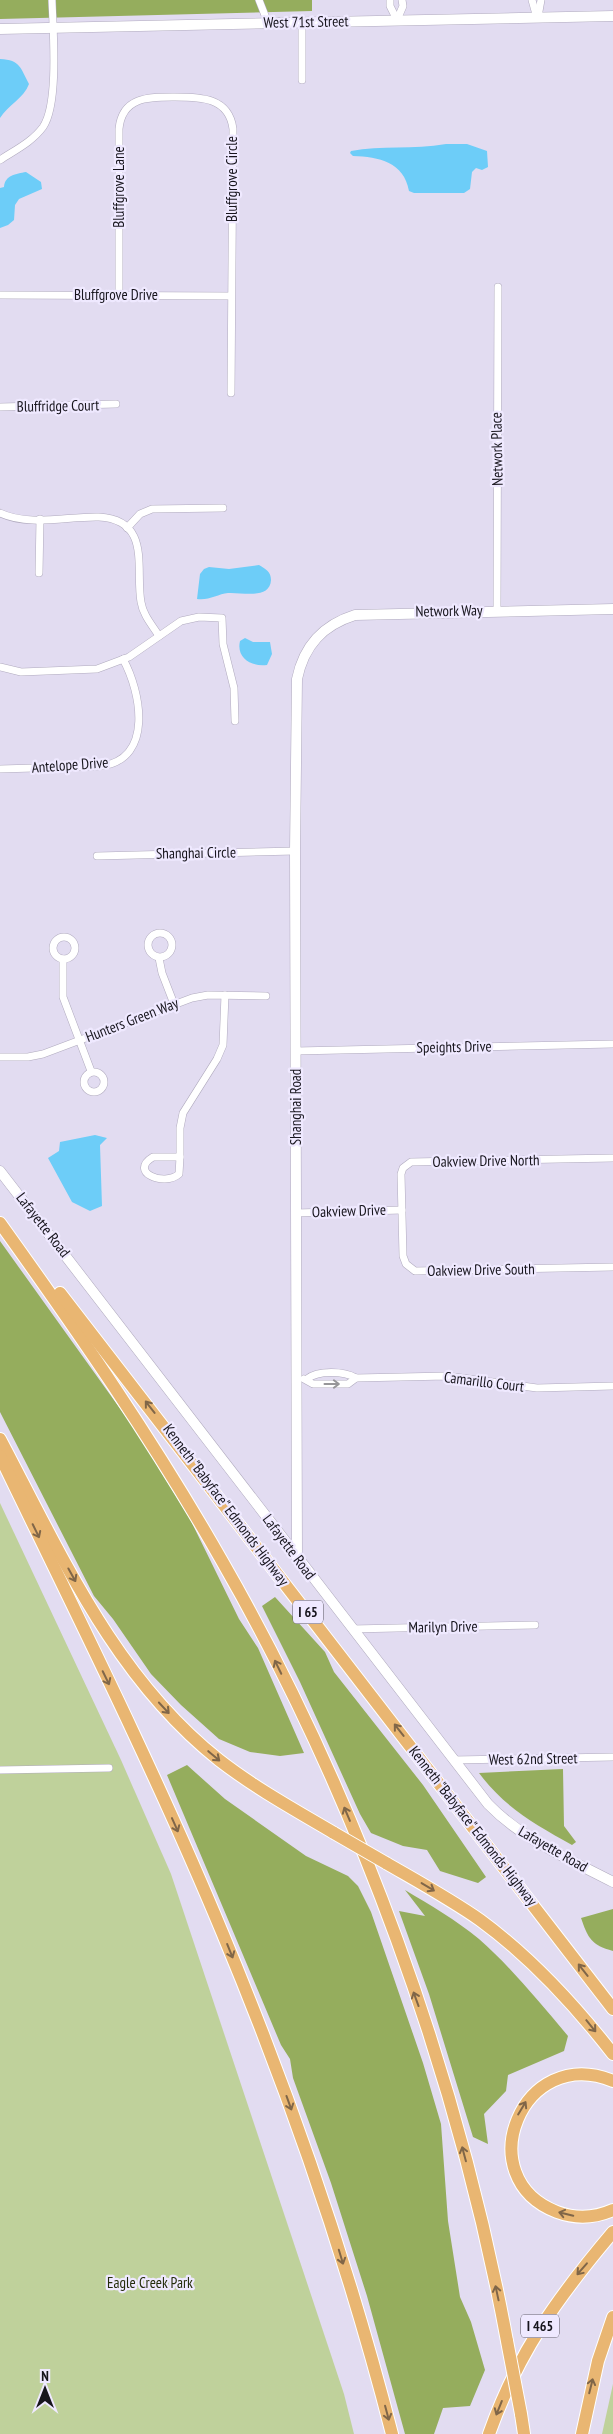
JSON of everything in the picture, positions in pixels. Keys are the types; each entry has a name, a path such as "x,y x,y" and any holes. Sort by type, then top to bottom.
{"highway":[{"name":"Kenneth \"Babyface\" Edmonds Highway","path":"0,1218 112,1358 613,2009"},
{"path":"0,1223 88,1346 178,1486 259,1629 316,1745 376,1886 436,2060 480,2215 507,2341 524,2434"},
{"path":"0,1439 92,1613 134,1674 178,1723 218,1759 255,1786 468,1912 521,1952 560,1990 613,2054"},
{"path":"0,1456 166,1806 215,1914 255,2012 329,2219 371,2354 392,2434"},
{"path":"613,2081 598,2076 574,2075 544,2085 532,2096 519,2114 512,2145 514,2164 519,2178 534,2198 547,2207 561,2214 576,2217 599,2215 613,2210"},
{"name":"I 465","path":"489,2434 504,2394 534,2336 561,2295 613,2232"},
{"path":"582,2434 598,2361 613,2317"}],"main road":[{"name":"West 71st Street","path":"0,29 613,16"},
{"name":"Network Way","path":"303,658 312,641 323,631 338,621 355,615 497,610 613,609"},
{"name":"Shanghai Road","path":"297,1558 295,851 297,678 303,658"},
{"name":"Lafayette Road","path":"0,1171 116,1319 351,1629 488,1804 513,1826 541,1845 613,1882"}],"street":[{"path":"0,160 35,137 48,117 52,101 52,0"},
{"path":"259,0 268,23"},
{"path":"390,0 390,6 397,20"},
{"path":"397,20 403,6 402,0"},
{"path":"532,0 538,18"},
{"path":"538,18 541,0"},
{"path":"302,22 302,80"},
{"name":"Bluffgrove Lane","path":"119,296 119,125 126,109 133,102 152,97"},
{"name":"Bluffgrove Circle","path":"152,97 208,98 223,107 230,119 233,133 230,393"},
{"name":"Network Place","path":"497,610 498,287"},
{"name":"Bluffgrove Drive","path":"0,295 231,296"},
{"name":"Bluffridge Court","path":"0,407 116,404"},
{"path":"127,528 138,516 152,509 223,508"},
{"path":"0,513 18,518 40,519 101,517 116,521 127,528 135,538 140,552 141,604 159,636"},
{"path":"39,573 40,519"},
{"path":"0,667 16,672 80,671 107,666 124,659 187,619 222,618 223,644 235,690 235,721"},
{"name":"Antelope Drive","path":"0,769 102,766 115,763 126,755 137,738 139,709 134,682 124,659"},
{"name":"Shanghai Circle","path":"97,856 295,851"},
{"path":"159,958 162,973 174,1004"},
{"path":"63,959 63,997 91,1072"},
{"name":"Hunters Green Way","path":"0,1057 37,1055 203,995 266,996"},
{"path":"180,1157 152,1158 145,1165 146,1173 153,1178 175,1177 180,1171 180,1157 180,1125 183,1113 217,1059 223,1045 225,995"},
{"name":"Speights Drive","path":"296,1051 613,1044"},
{"name":"Oakview Drive North","path":"402,1210 402,1171 411,1162 613,1158"},
{"name":"Oakview Drive","path":"296,1213 402,1210"},
{"name":"Oakview Drive South","path":"402,1210 403,1258 406,1264 415,1271 613,1267"},
{"name":"Camarillo Court","path":"296,1379 307,1379 313,1384 348,1384 356,1378 447,1376 536,1388 613,1386"},
{"name":"Marilyn Drive","path":"351,1629 535,1625"},
{"name":"West 62nd Street","path":"453,1760 613,1757"},
{"path":"0,1770 109,1768"}],"green space":[{"path":"0,0 312,0 312,11 0,19"},
{"path":"0,1241 134,1428 190,1519 239,1619 258,1648 304,1753 280,1756 250,1752 219,1739 181,1705 151,1674 113,1619 94,1596 0,1412"},
{"name":"Eagle Creek Park","path":"0,1503 121,1760 171,1874 344,2394 354,2434 0,2434"},
{"path":"275,1597 325,1652 334,1672 423,1785 486,1877 478,1883 440,1871 427,1850 403,1846 371,1833 360,1814 300,1682 262,1606"},
{"path":"187,1765 225,1799 306,1856 348,1876 358,1886 371,1912 423,2063 441,2124 448,2221 460,2297 471,2322 485,2370 470,2406 443,2408 434,2434 405,2434 367,2296 331,2183 293,2078 290,2059 281,2045 167,1775"},
{"path":"563,1769 564,1826 576,1842 572,1845 510,1806 479,1773"},
{"path":"405,1890 452,1919 479,1939 514,1974 568,2036 564,2051 508,2075 506,2091 484,2114 488,2144 473,2137 429,1994 399,1911 425,1916"},
{"path":"613,1909 613,1951 591,1940 581,1918"},
{"path":"613,2384 613,2434 602,2434"}],"water":[{"path":"0,59 16,63 29,84 27,89 0,118"},
{"path":"467,144 487,151 488,167 482,170 476,168 472,172 470,189 464,193 414,193 409,191 402,173 396,167 381,160 353,156 350,153 351,151 362,149 421,147"},
{"path":"26,172 41,182 42,189 19,199 15,205 14,220 0,228 0,188 4,187 6,180 15,174"},
{"path":"259,565 268,571 271,577 269,586 261,593 228,593 205,599 197,599 200,574 204,569 209,567 229,569"},
{"path":"245,638 253,642 270,642 272,654 267,665 250,663 243,657 239,647 240,641"},
{"path":"95,1135 107,1138 100,1145 102,1206 90,1211 72,1202 48,1158 59,1151 60,1142"}]}
